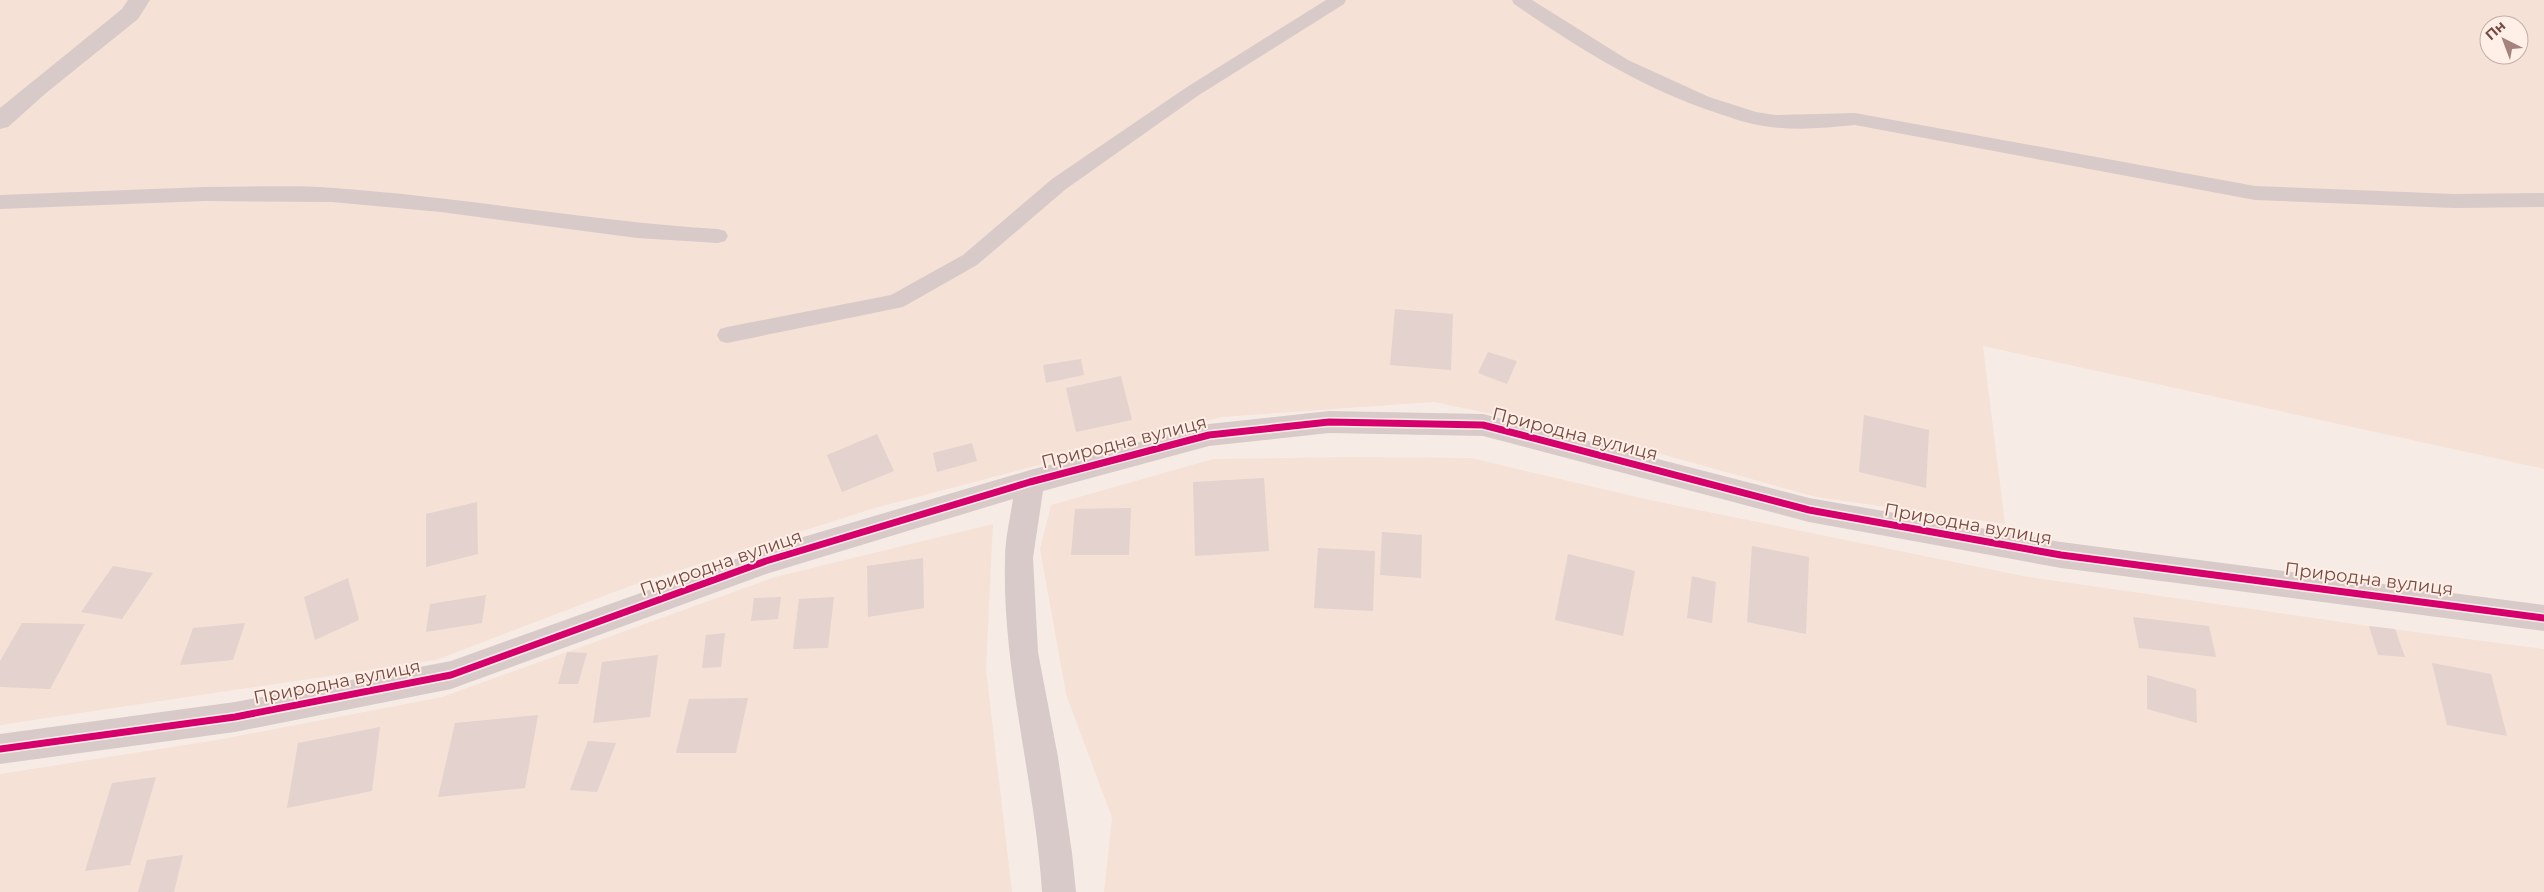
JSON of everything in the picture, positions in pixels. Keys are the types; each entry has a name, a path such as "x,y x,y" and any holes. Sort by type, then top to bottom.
{"street":[{"path":"0,122 38,87 130,14 139,0"},
{"name":"Природна вулиця","path":"0,749 236,717 451,675 766,561 1030,482 1209,434 1329,422 1483,425 1809,510 2061,556 2544,618"},
{"path":"1030,482 1019,558 1023,652 1042,757 1056,853 1059,892"}],"lane":[{"path":"727,335 896,302 970,260 1060,184 1194,91 1338,0"},
{"path":"1520,0 1584,43 1641,76 1708,104 1764,120 1816,122 1855,119 2255,193 2454,201 2544,200"},
{"path":"0,202 204,194 332,195 441,206 637,231 718,236"}],"shaded area":[{"path":"0,0 2544,0 2544,469 1983,346 2005,524 1816,497 1592,435 1434,402 1222,417 875,508 630,586 436,660 0,725"},
{"path":"1471,458 1654,501 2028,577 2544,649 2544,892 1104,892 1112,818 1066,694 1040,549 1051,505 1213,459"},
{"path":"993,524 986,669 1012,892 0,892 0,774 217,740 442,697 775,577"}],"building":[{"path":"1395,309 1453,314 1451,370 1390,365"},
{"path":"1488,352 1517,361 1507,384 1478,373"},
{"path":"1081,359 1084,375 1046,383 1043,365"},
{"path":"1121,376 1132,420 1076,432 1066,388"},
{"path":"1864,415 1929,430 1926,488 1859,472"},
{"path":"877,434 894,471 842,492 827,455"},
{"path":"972,443 977,461 937,472 933,453"},
{"path":"1264,478 1269,551 1195,556 1193,482"},
{"path":"477,502 478,554 426,567 426,514"},
{"path":"1131,508 1129,555 1071,555 1075,509"},
{"path":"1382,532 1422,535 1421,578 1380,575"},
{"path":"1752,546 1809,557 1806,634 1747,622"},
{"path":"1318,548 1375,551 1373,611 1314,608"},
{"path":"1568,554 1635,571 1623,636 1555,620"},
{"path":"923,558 924,608 868,617 867,566"},
{"path":"113,566 153,573 122,619 81,612"},
{"path":"1692,576 1716,582 1712,623 1687,618"},
{"path":"348,578 359,620 315,640 304,597"},
{"path":"486,595 482,623 426,632 430,604"},
{"path":"781,597 778,619 751,621 754,598"},
{"path":"834,597 828,648 793,649 799,599"},
{"path":"2133,617 2209,626 2216,657 2139,648"},
{"path":"22,623 85,624 50,689 0,687 0,661"},
{"path":"245,623 233,660 180,665 193,628"},
{"path":"2369,626 2395,629 2405,657 2378,655"},
{"path":"725,633 721,667 702,668 706,635"},
{"path":"567,652 587,653 578,684 558,684"},
{"path":"658,655 650,717 593,723 602,662"},
{"path":"2432,663 2491,674 2507,736 2447,725"},
{"path":"2147,675 2196,689 2197,723 2147,709"},
{"path":"748,698 736,753 676,753 689,699"},
{"path":"538,715 525,788 438,797 455,723"},
{"path":"380,727 372,791 287,808 298,743"},
{"path":"588,741 616,743 597,792 570,790"},
{"path":"156,777 130,865 85,871 112,783"},
{"path":"183,855 174,892 138,892 147,860"}],"cycle path":[{"path":"0,749 235,717 451,675 766,561 1030,482 1209,435 1329,422 1483,425 1809,510 2061,555 2544,618"}]}
